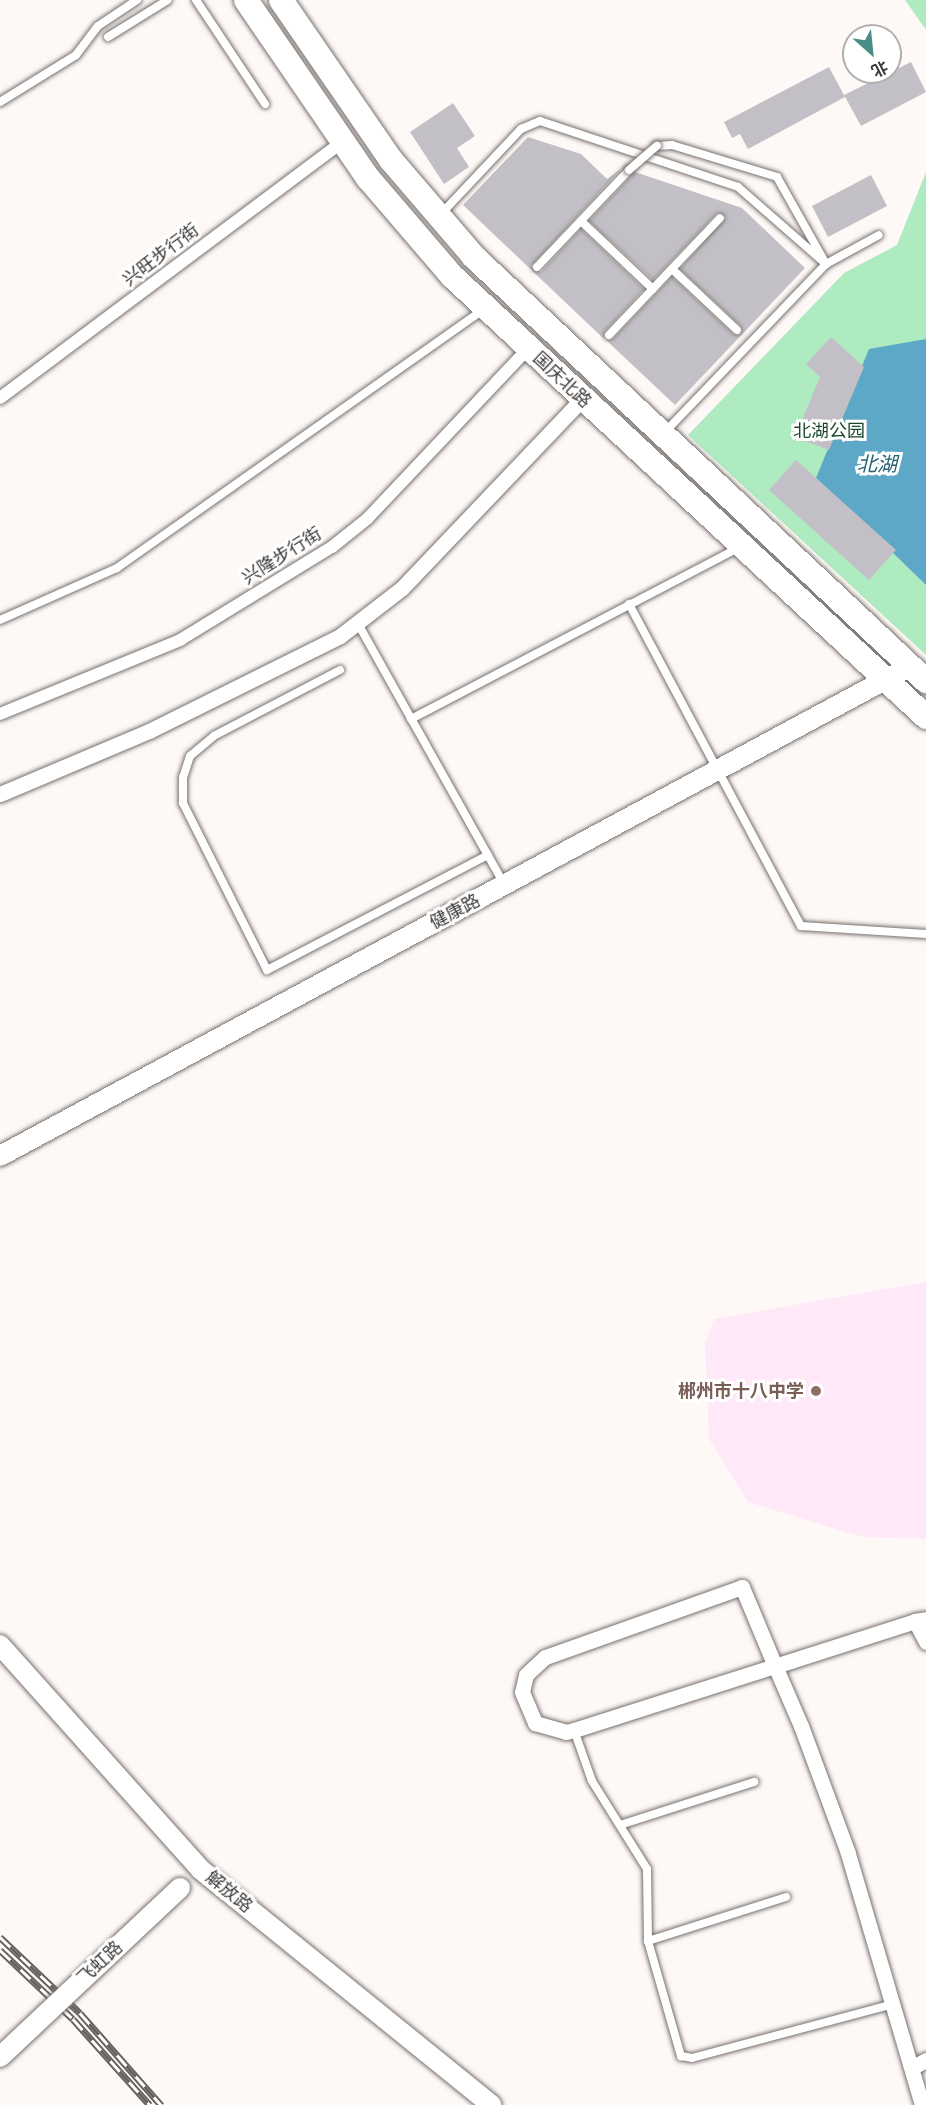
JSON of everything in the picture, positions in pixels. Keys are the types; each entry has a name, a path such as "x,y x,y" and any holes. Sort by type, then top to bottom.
{"main road":[{"name":"国庆北路","path":"246,0 343,141 422,245 485,309 882,682 926,717"},
{"name":"国庆北路","path":"281,0 437,218 662,436 917,674"}],"street":[{"name":"兴旺步行街","path":"0,398 343,141"},
{"name":"兴隆步行街","path":"0,714 180,639 332,547 367,519 528,349"},
{"path":"0,794 149,731 357,622 402,588 582,399"},
{"name":"健康路","path":"0,1156 882,682 917,674"},
{"path":"921,2105 919,2064 895,2003 848,1853 775,1666 742,1587 537,1662 523,1684 525,1709 549,1731 574,1730 775,1666 921,1620 926,1642"},
{"name":"解放路","path":"0,1645 200,1869 491,2105"},
{"name":"飞虹路","path":"0,2057 200,1869"}],"lane":[{"path":"0,102 76,55 98,26 137,0"},
{"path":"108,37 168,0"},
{"path":"196,0 265,104"},
{"path":"437,218 521,129 540,121 738,187 826,264"},
{"path":"537,267 629,170 657,146 672,145 772,173 782,182 826,264"},
{"path":"609,335 720,218"},
{"path":"581,221 653,289"},
{"path":"662,436 826,264 879,236"},
{"path":"672,269 737,330"},
{"path":"0,620 117,568 485,309"},
{"path":"411,719 739,547"},
{"path":"629,604 720,769 801,926 926,934"},
{"path":"357,622 505,885"},
{"path":"340,670 214,736 190,756 183,777 183,803 267,970 488,855"},
{"path":"574,1730 592,1781 623,1824 647,1869 648,1941 676,2051 684,2058 895,2003"},
{"path":"623,1824 754,1782"},
{"path":"648,1941 786,1897"}],"shaded area":[{"name":"郴州市十八中学","path":"926,1282 926,1539 862,1537 748,1502 709,1439 705,1343 714,1319"}],"green space":[{"path":"905,0 926,0 926,30"},
{"name":"北湖公园","path":"926,172 926,655 688,435 844,273 897,245"}],"water":[{"name":"北湖","path":"926,339 926,585 816,478 869,349"}],"building":[{"path":"911,62 926,92 861,126 844,95 866,84 902,84 902,66"},
{"path":"829,67 845,97 748,149 740,134 732,138 724,122"},
{"path":"453,103 475,136 457,148 469,167 444,184 410,132"},
{"path":"528,137 581,154 607,179 622,168 531,266 541,272 581,229 644,289 605,331 604,339 463,205"},
{"path":"635,172 742,208 805,268 675,405 606,340 613,339 672,277 733,334 741,334 741,326 680,269 726,217 716,214 653,280 589,221"},
{"path":"871,175 887,206 828,237 812,206"},
{"path":"831,337 864,367 829,450 795,437 820,377 806,364"},
{"path":"796,460 896,550 869,580 769,490"}],"railway":[{"path":"0,1937 80,2013 161,2105"},
{"path":"0,1950 73,2019 150,2105"}],"place":[{"name":"郴州市十八中学","path":"816,1391"}]}
